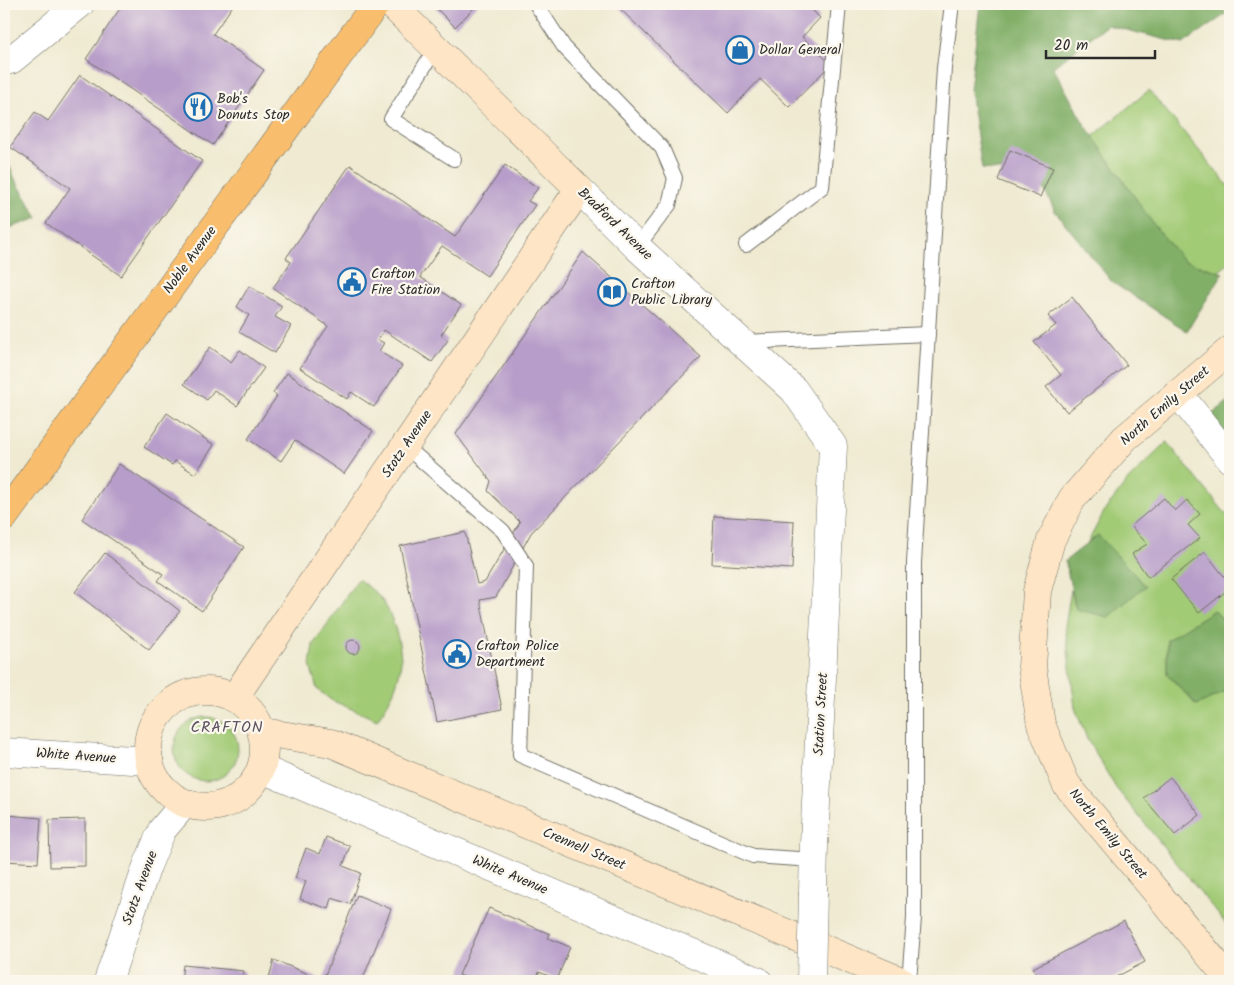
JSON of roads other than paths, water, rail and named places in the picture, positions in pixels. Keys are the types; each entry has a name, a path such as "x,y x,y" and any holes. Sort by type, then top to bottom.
{"main road":[{"name":"Noble Avenue","path":"4,517 376,4"},
{"name":"Bradford Avenue","path":"392,4 579,189"},
{"name":"Stotz Avenue","path":"234,698 579,189"},
{"name":"North Emily Street","path":"1230,350 1124,438 1072,499 1051,540 1037,592 1032,667 1041,724 1066,784 1230,980"},
{"path":"203,690 223,692 241,702 255,716 263,732 265,751 262,769 252,785 238,797 221,805 203,807 185,802 168,793 157,779 149,761 148,741 154,722 167,706 184,695 203,690"},
{"name":"Crennell Street","path":"263,732 331,743 901,981"}],"street":[{"path":"11,60 80,4"},
{"name":"Bradford Avenue","path":"579,189 637,247 794,390 834,446"},
{"path":"1178,393 1230,459"},
{"name":"Station Street","path":"811,981 814,860 834,446"},
{"name":"White Avenue","path":"4,752 149,761"},
{"name":"White Avenue","path":"262,769 758,981"},
{"name":"Stotz Avenue","path":"108,981 146,866 162,830 185,802"}],"lane":[{"path":"535,4 564,46 662,148 675,178 669,205 637,247"},
{"path":"746,245 822,187 839,4"},
{"path":"910,981 914,918 914,563 944,68 952,4"},
{"path":"436,48 391,119 454,159"},
{"path":"742,342 928,334"},
{"path":"405,446 503,531 526,566 520,755 753,856 814,860"}],"place":[{"name":"Dollar General","path":"740,50"},
{"name":"Bob's Donuts Stop","path":"198,107"},
{"name":"Crafton Fire Station","path":"352,282"},
{"name":"Crafton Public Library","path":"612,292"},
{"name":"Crafton Police Department","path":"457,654"}],"district":[{"name":"CRAFTON","path":"227,727"}]}
